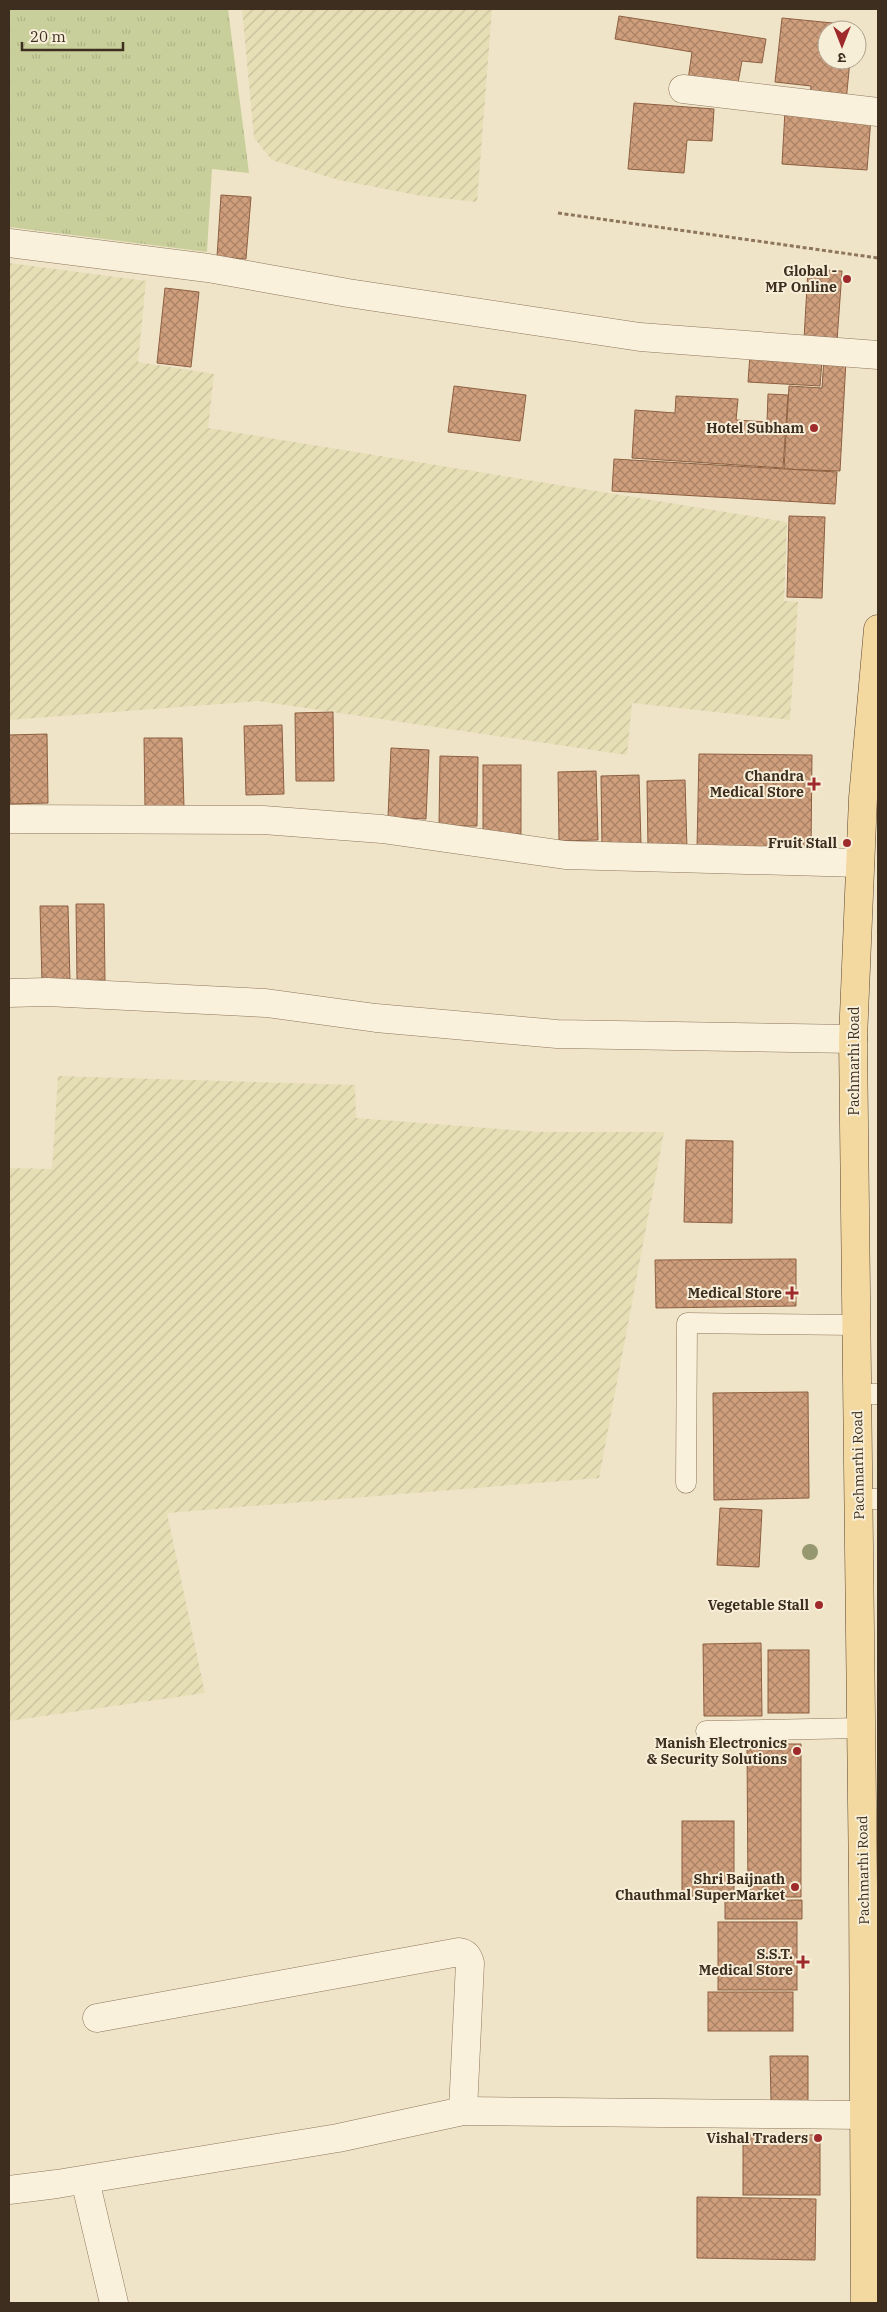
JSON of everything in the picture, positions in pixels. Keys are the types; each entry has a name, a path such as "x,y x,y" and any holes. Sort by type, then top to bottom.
{"main road":[{"name":"Pachmarhi Road","path":"865,2303 871,2259 864,2115 871,1885 861,1728 868,1499 868,1394 856,1326 853,1039 860,863 870,798 878,629"}],"street":[{"path":"684,89 878,112"},
{"path":"9,243 208,268 348,294 640,337 878,355"},
{"path":"9,819 263,820 382,829 565,855 860,863"},
{"path":"9,993 46,992 266,1002 376,1018 557,1034 853,1039"},
{"path":"97,2018 459,1952 463,1953 467,1955 470,1963 463,2111"},
{"path":"9,2190 86,2180 338,2138 463,2111 864,2115"},
{"path":"86,2180 114,2303"}],"lane":[{"path":"686,1483 687,1323 856,1326"},
{"path":"706,1731 861,1728"}],"path":[{"path":"558,214 878,258"}],"shaded area":[{"path":"242,9 492,9 477,202 422,196 339,180 272,160 254,138"},
{"path":"9,263 146,281 138,362 214,374 208,428 787,522 784,601 798,602 790,720 632,703 627,755 258,701 9,720"},
{"path":"58,1076 355,1085 356,1118 539,1132 664,1132 599,1478 167,1513 205,1693 9,1721 9,1168 52,1169"}],"green space":[{"path":"9,9 228,9 249,173 212,169 207,252 9,227"}],"building":[{"path":"619,16 766,39 762,63 742,61 737,88 688,80 692,52 615,39"},
{"path":"782,18 817,21 817,70 849,70 846,102 810,98 811,86 775,82"},
{"path":"634,103 714,109 712,141 687,140 684,173 628,169"},
{"path":"785,111 871,117 867,170 782,164"},
{"path":"221,195 251,197 246,259 217,257"},
{"path":"808,269 842,271 837,341 804,339"},
{"path":"165,288 199,292 191,367 157,363"},
{"path":"750,355 822,360 820,386 748,382"},
{"name":"Hotel Subham","path":"824,358 846,360 840,471 784,469 789,386 822,388"},
{"path":"454,386 526,395 520,441 448,432"},
{"path":"768,394 788,395 783,468 632,458 635,410 675,413 676,396 738,399 736,420 767,422"},
{"path":"614,459 837,472 835,504 612,491"},
{"path":"789,516 825,517 822,598 787,597"},
{"path":"333,712 334,781 296,781 295,713"},
{"path":"282,725 284,794 246,795 244,726"},
{"path":"47,734 48,803 10,804 9,735"},
{"path":"144,738 182,738 184,807 145,808"},
{"path":"391,748 429,750 426,819 388,817"},
{"path":"699,754 812,755 811,849 697,848"},
{"path":"440,756 478,757 477,826 439,826"},
{"path":"483,765 521,765 521,834 483,834"},
{"path":"596,771 598,840 559,841 558,772"},
{"path":"639,775 641,844 602,845 601,776"},
{"path":"685,780 687,849 648,850 647,781"},
{"path":"76,904 104,904 105,980 77,981"},
{"path":"40,906 68,906 70,982 42,983"},
{"path":"686,1140 733,1141 732,1223 684,1222"},
{"path":"796,1259 796,1306 656,1308 655,1260"},
{"path":"808,1392 809,1498 714,1500 713,1393"},
{"path":"720,1508 762,1510 759,1567 717,1565"},
{"path":"761,1643 762,1716 704,1716 703,1644"},
{"path":"768,1650 809,1650 809,1713 768,1713"},
{"path":"747,1744 801,1744 801,1897 748,1897"},
{"path":"682,1821 734,1821 734,1896 682,1896"},
{"path":"802,1900 802,1919 725,1919 725,1901"},
{"path":"718,1922 797,1922 797,1990 718,1990"},
{"path":"708,1992 793,1992 793,2031 708,2031"},
{"path":"770,2056 808,2056 808,2101 771,2101"},
{"path":"743,2135 820,2135 820,2195 743,2195"},
{"path":"697,2197 816,2199 815,2260 697,2258"}],"place":[{"name":"Global - MP Online","path":"847,279"},
{"name":"Hotel Subham","path":"814,428"},
{"name":"Chandra Medical Store","path":"814,784"},
{"name":"Fruit Stall","path":"847,843"},
{"name":"Medical Store","path":"792,1293"},
{"name":"Vegetable Stall","path":"819,1605"},
{"name":"Manish Electronics & Security Solutions","path":"797,1751"},
{"name":"Shri Baijnath Chauthmal SuperMarket","path":"795,1887"},
{"name":"S.S.T. Medical Store","path":"803,1962"},
{"name":"Vishal Traders","path":"818,2138"}]}
